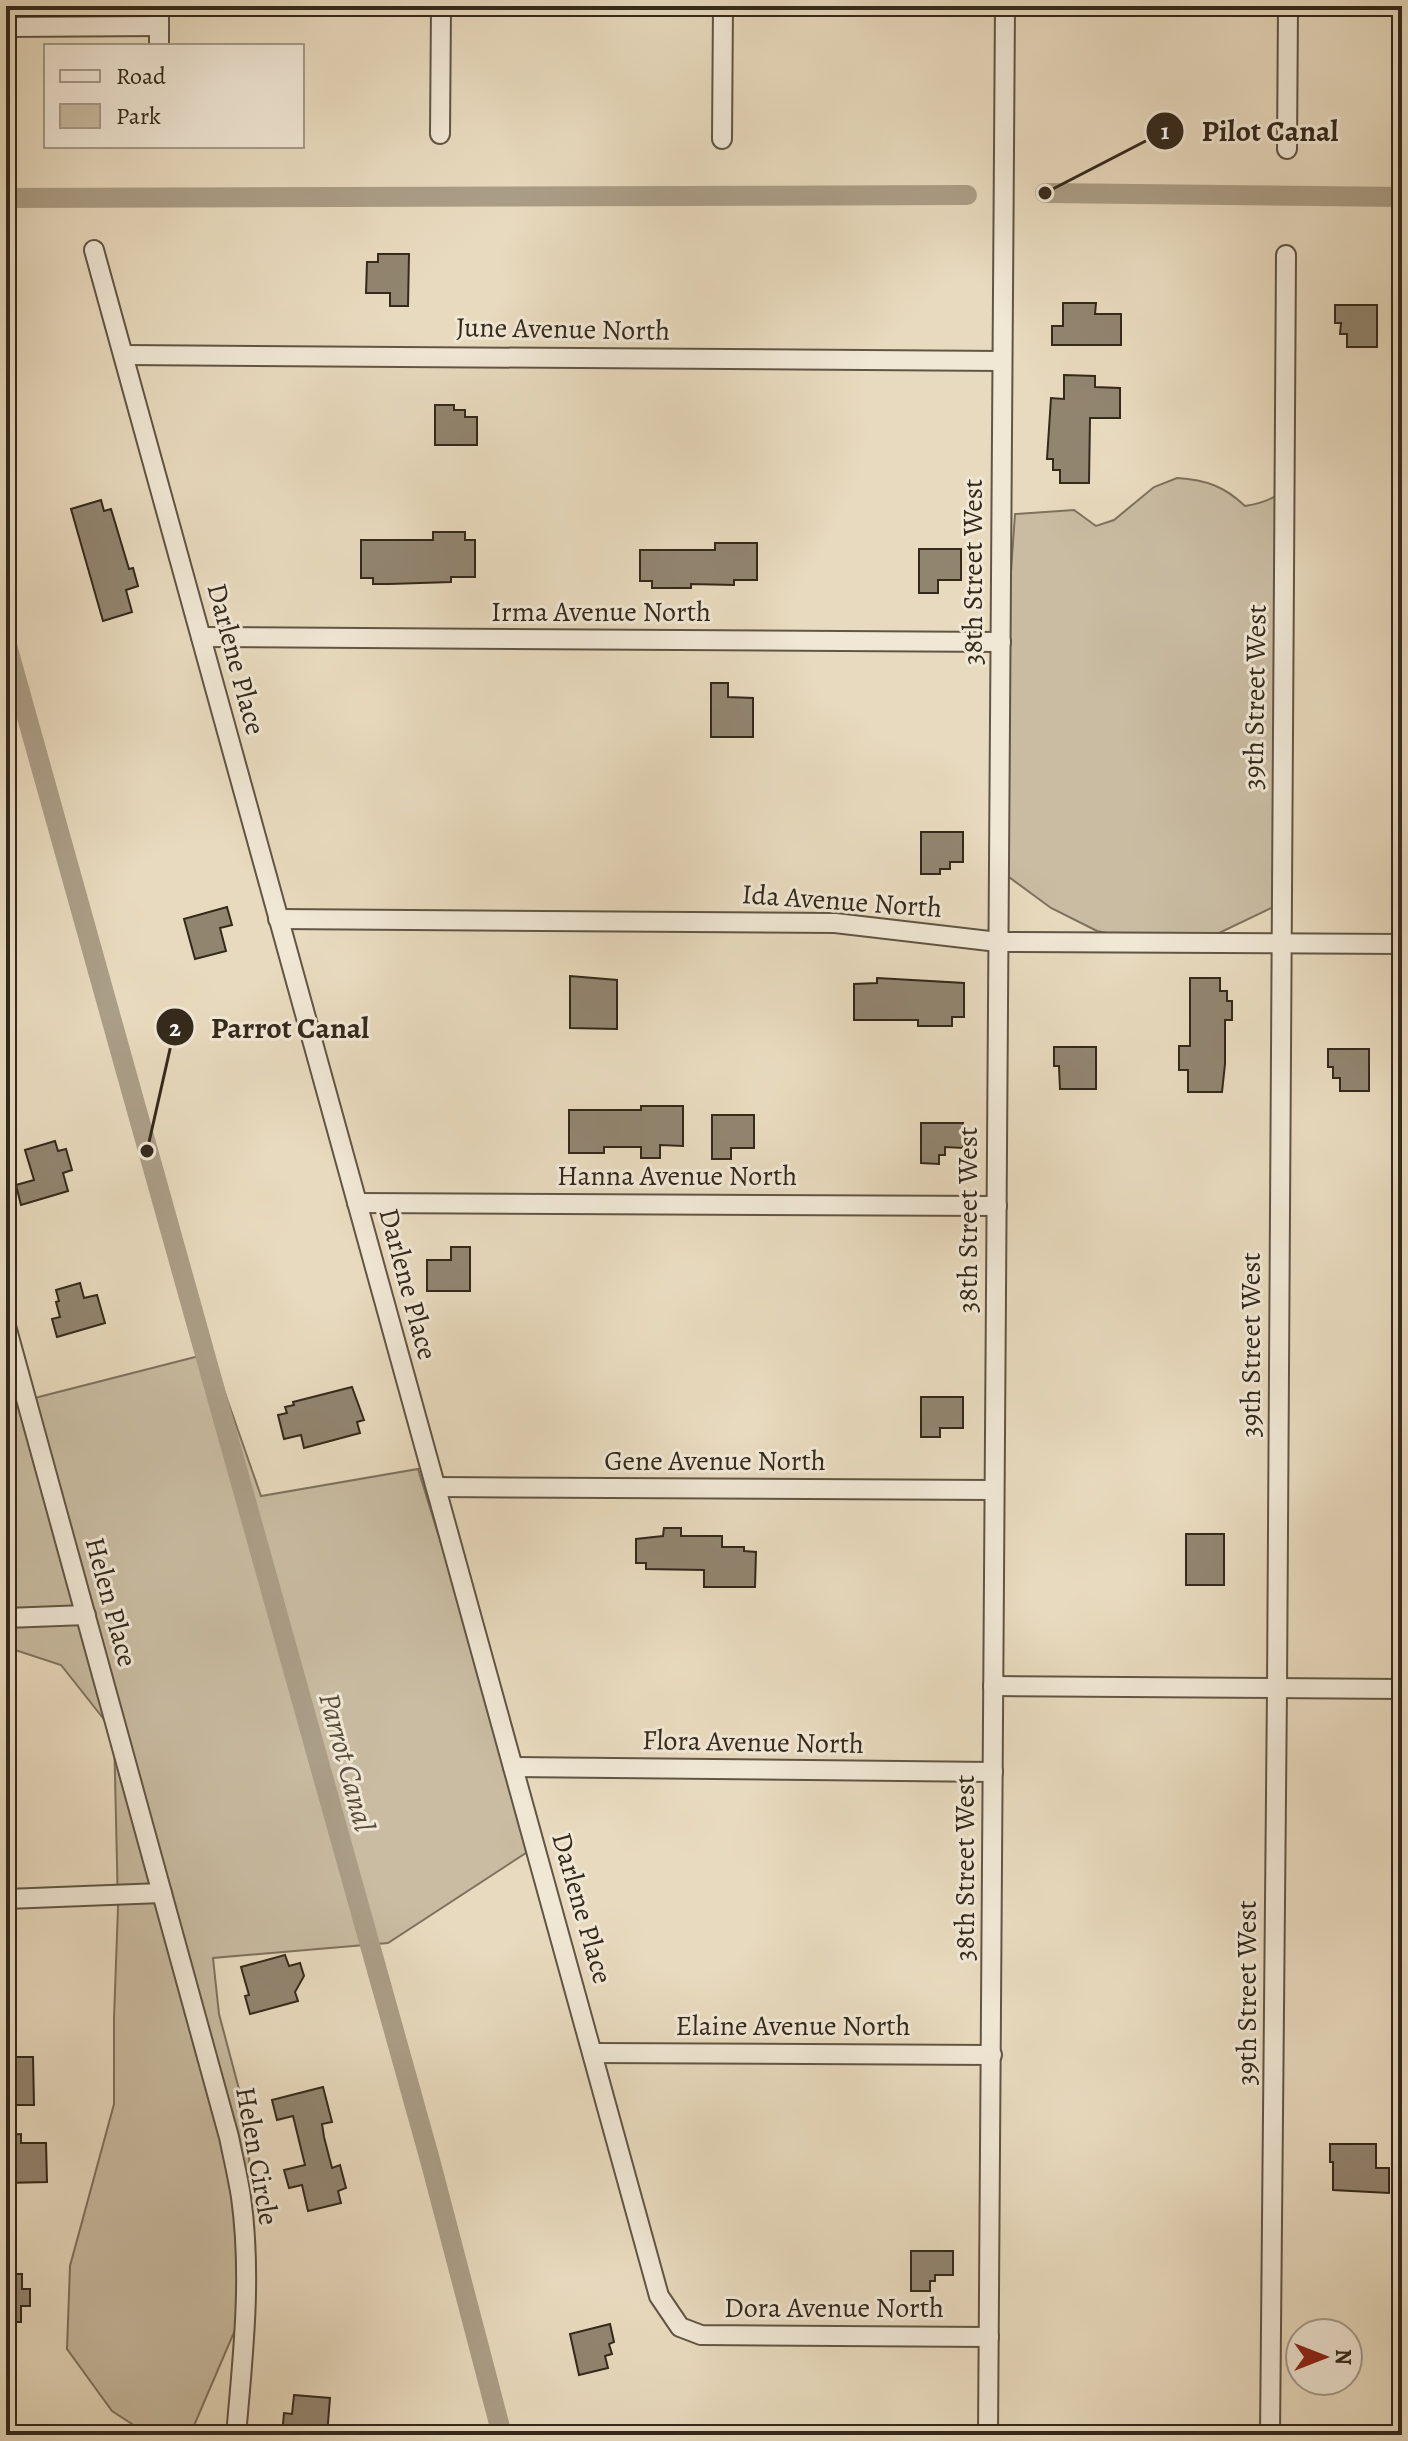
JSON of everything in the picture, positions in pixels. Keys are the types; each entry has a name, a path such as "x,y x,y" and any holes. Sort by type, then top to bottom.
{"street":[{"path":"159,6 159,44"},
{"path":"440,134 441,6"},
{"path":"722,139 723,6"},
{"name":"38th Street West","path":"988,2435 1005,6"},
{"path":"1287,149 1288,6"},
{"path":"6,27 159,26"},
{"name":"Darlene Place","path":"94,250 659,2296 680,2327"},
{"name":"39th Street West","path":"1270,2435 1286,255"},
{"name":"June Avenue North","path":"124,355 1002,361"},
{"name":"Irma Avenue North","path":"201,637 1001,642"},
{"name":"Ida Avenue North","path":"278,919 835,923 998,942 1402,944"},
{"name":"Hanna Avenue North","path":"357,1203 997,1206"},
{"name":"Helen Place","path":"7,1332 162,1893"},
{"name":"Gene Avenue North","path":"437,1487 994,1490"},
{"path":"6,1618 86,1615"},
{"path":"993,1686 1402,1689"},
{"name":"Flora Avenue North","path":"513,1767 993,1772"},
{"path":"6,1899 162,1893"},
{"name":"Helen Circle","path":"162,1893 215,2080 241,2196 246,2262 246,2327 236,2435"},
{"name":"Elaine Avenue North","path":"593,2053 992,2055"},
{"name":"Dora Avenue North","path":"680,2327 701,2335 989,2337"}],"green space":[{"path":"1177,478 1214,485 1245,506 1272,498 1294,482 1284,902 1217,934 1144,941 1097,931 1051,908 998,869 1005,657 1015,514 1074,510 1096,526 1114,520 1154,487"},
{"path":"211,1353 261,1496 418,1469 535,1847 388,1943 213,1958 219,2014 248,2123 253,2288 190,2435 149,2435 112,2411 67,2349 70,2266 114,2104 118,1907 114,1732 61,1665 6,1647 6,1382 15,1403"}],"building":[{"path":"378,254 409,254 408,306 390,306 390,293 366,293 367,262 378,262"},
{"path":"1063,303 1096,303 1095,314 1121,314 1121,345 1052,345 1052,326 1063,326"},
{"path":"1335,305 1377,305 1377,347 1347,347 1347,334 1340,334 1341,323 1335,323"},
{"path":"1064,375 1095,376 1095,387 1120,388 1120,418 1090,418 1089,483 1060,483 1060,470 1053,470 1053,459 1047,459 1051,398 1064,399"},
{"path":"435,405 454,405 454,410 465,410 465,417 477,417 477,445 435,445"},
{"path":"101,500 104,511 111,509 129,569 133,568 138,586 126,590 132,612 103,621 71,509"},
{"path":"433,532 465,532 465,540 475,540 475,577 451,577 451,582 389,584 373,584 373,578 361,578 361,540 433,540"},
{"path":"715,543 757,543 757,580 734,580 734,585 691,584 691,588 652,588 652,581 640,581 640,550 715,550"},
{"path":"919,549 961,549 961,580 938,580 938,593 919,593"},
{"path":"711,683 728,683 728,697 753,698 753,737 711,737"},
{"path":"921,832 963,832 963,862 950,862 950,869 940,869 940,874 921,874"},
{"path":"227,907 232,925 220,928 226,951 195,959 184,919"},
{"path":"570,976 617,980 617,1029 570,1028"},
{"path":"877,978 964,983 964,1017 952,1017 952,1026 918,1026 918,1020 854,1020 854,984 877,983"},
{"path":"1190,978 1220,978 1220,991 1227,991 1227,1001 1232,1001 1232,1020 1225,1020 1222,1092 1188,1092 1188,1070 1179,1070 1179,1046 1190,1046"},
{"path":"1054,1047 1096,1047 1096,1089 1060,1089 1059,1066 1054,1066"},
{"path":"1328,1049 1369,1049 1369,1091 1340,1091 1340,1078 1333,1078 1333,1067 1328,1067"},
{"path":"641,1106 683,1106 683,1146 660,1145 660,1158 641,1158 641,1147 604,1147 604,1153 569,1153 569,1110 641,1110"},
{"path":"712,1115 754,1115 754,1148 731,1148 731,1159 712,1159"},
{"path":"921,1123 963,1123 963,1148 945,1147 945,1155 939,1155 939,1164 921,1163"},
{"path":"55,1141 58,1151 66,1149 72,1170 63,1173 68,1191 21,1205 16,1185 34,1180 25,1150"},
{"path":"451,1247 470,1247 470,1291 427,1291 427,1260 451,1260"},
{"path":"80,1283 84,1298 97,1295 105,1323 57,1337 52,1319 60,1317 56,1290"},
{"path":"352,1387 364,1420 357,1422 360,1433 304,1448 301,1435 284,1439 278,1415 287,1413 285,1407 294,1405 293,1402"},
{"path":"921,1397 963,1397 963,1428 940,1428 940,1437 921,1437"},
{"path":"664,1528 681,1528 681,1536 722,1536 722,1547 744,1547 744,1551 756,1552 755,1587 704,1587 704,1570 646,1569 646,1563 636,1563 636,1539 663,1536"},
{"path":"1186,1534 1224,1534 1224,1585 1186,1585"},
{"path":"285,1955 289,1966 300,1963 304,1976 295,1992 298,2001 250,2014 245,1996 249,1995 241,1967"},
{"path":"6,2057 33,2057 34,2105 6,2105"},
{"path":"323,2087 332,2122 322,2124 324,2137 332,2168 340,2165 346,2188 338,2191 341,2203 308,2211 302,2185 289,2188 284,2170 305,2165 293,2116 277,2120 272,2100"},
{"path":"21,2134 21,2143 46,2143 47,2182 6,2183 6,2135"},
{"path":"1330,2144 1376,2144 1376,2168 1389,2168 1389,2193 1333,2190"},
{"path":"911,2251 953,2251 953,2275 935,2275 935,2281 930,2281 930,2291 911,2291"},
{"path":"6,2274 22,2274 22,2289 30,2289 30,2306 21,2306 21,2322 6,2322"},
{"path":"610,2324 614,2342 609,2344 612,2354 605,2356 608,2368 579,2375 570,2334"},
{"path":"294,2395 330,2398 327,2435 282,2435 284,2413 292,2414"}],"waterway":[{"path":"1045,193 1402,197"},
{"path":"6,198 967,195"},
{"name":"Parrot Canal","path":"6,642 430,2160 502,2435"}],"place":[{"name":"Pilot Canal","path":"1045,193"},
{"name":"Parrot Canal","path":"147,1151"}]}
